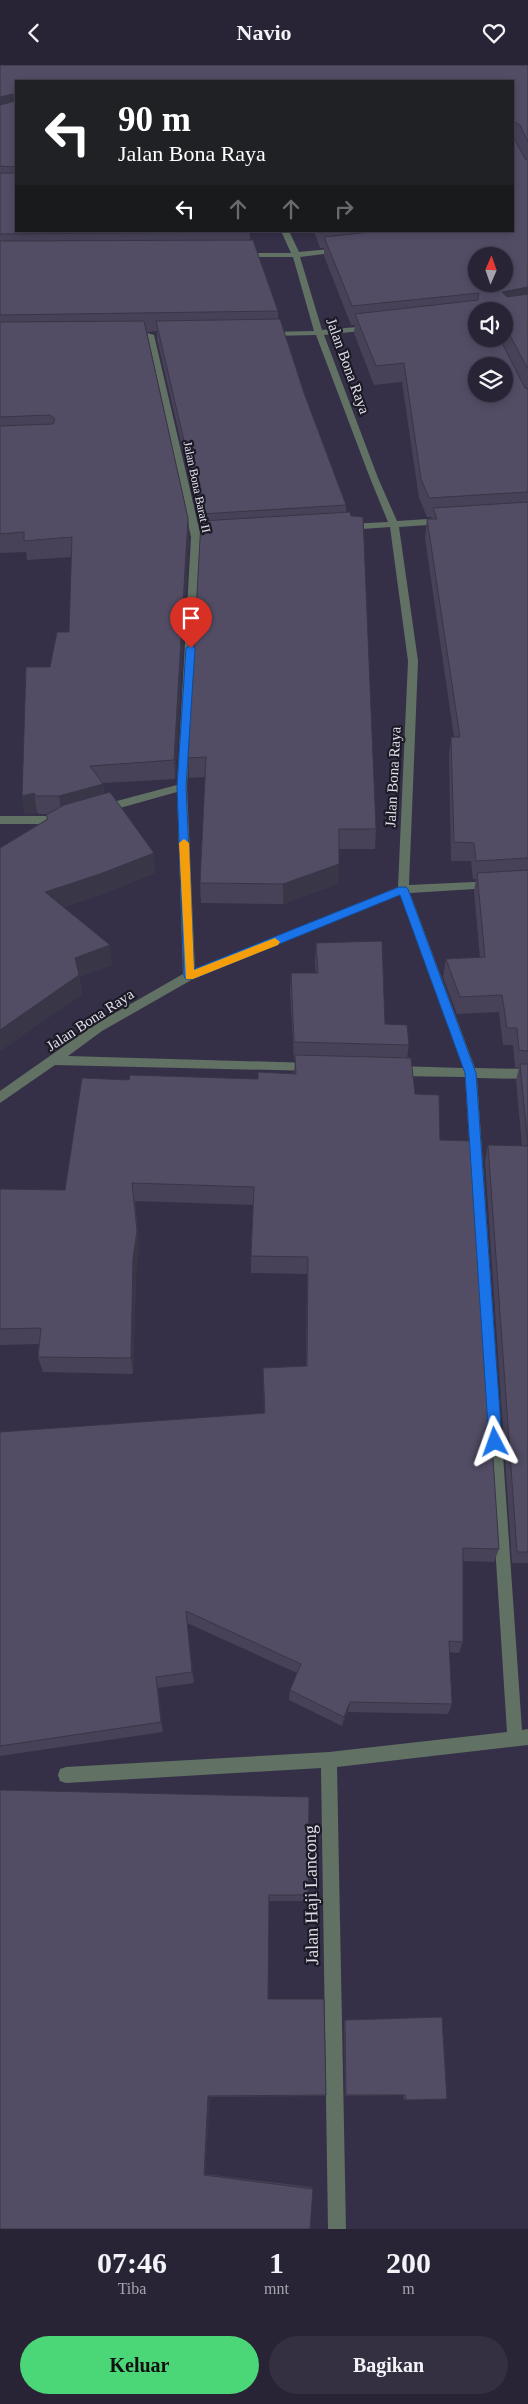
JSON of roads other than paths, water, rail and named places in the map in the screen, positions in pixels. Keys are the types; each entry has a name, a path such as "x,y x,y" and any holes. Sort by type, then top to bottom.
{"street":[{"name":"Jalan Bona Raya","path":"0,1099 98,1028 189,976 403,889 413,661 394,524 374,478 319,333 296,255 285,232"},
{"path":"235,255 296,255 346,249"},
{"path":"262,334 319,333 378,327"},
{"name":"Jalan Bona Barat II","path":"150,335 201,537 182,787 189,976"},
{"path":"335,528 452,521"},
{"path":"89,812 182,787"},
{"path":"0,820 66,819 46,830"},
{"path":"66,1775 329,1760 521,1737 471,1073 403,889 499,884"},
{"path":"54,1060 322,1069"},
{"path":"382,1071 528,1074"},
{"name":"Jalan Haji Lancong","path":"329,1760 337,2229"}]}
